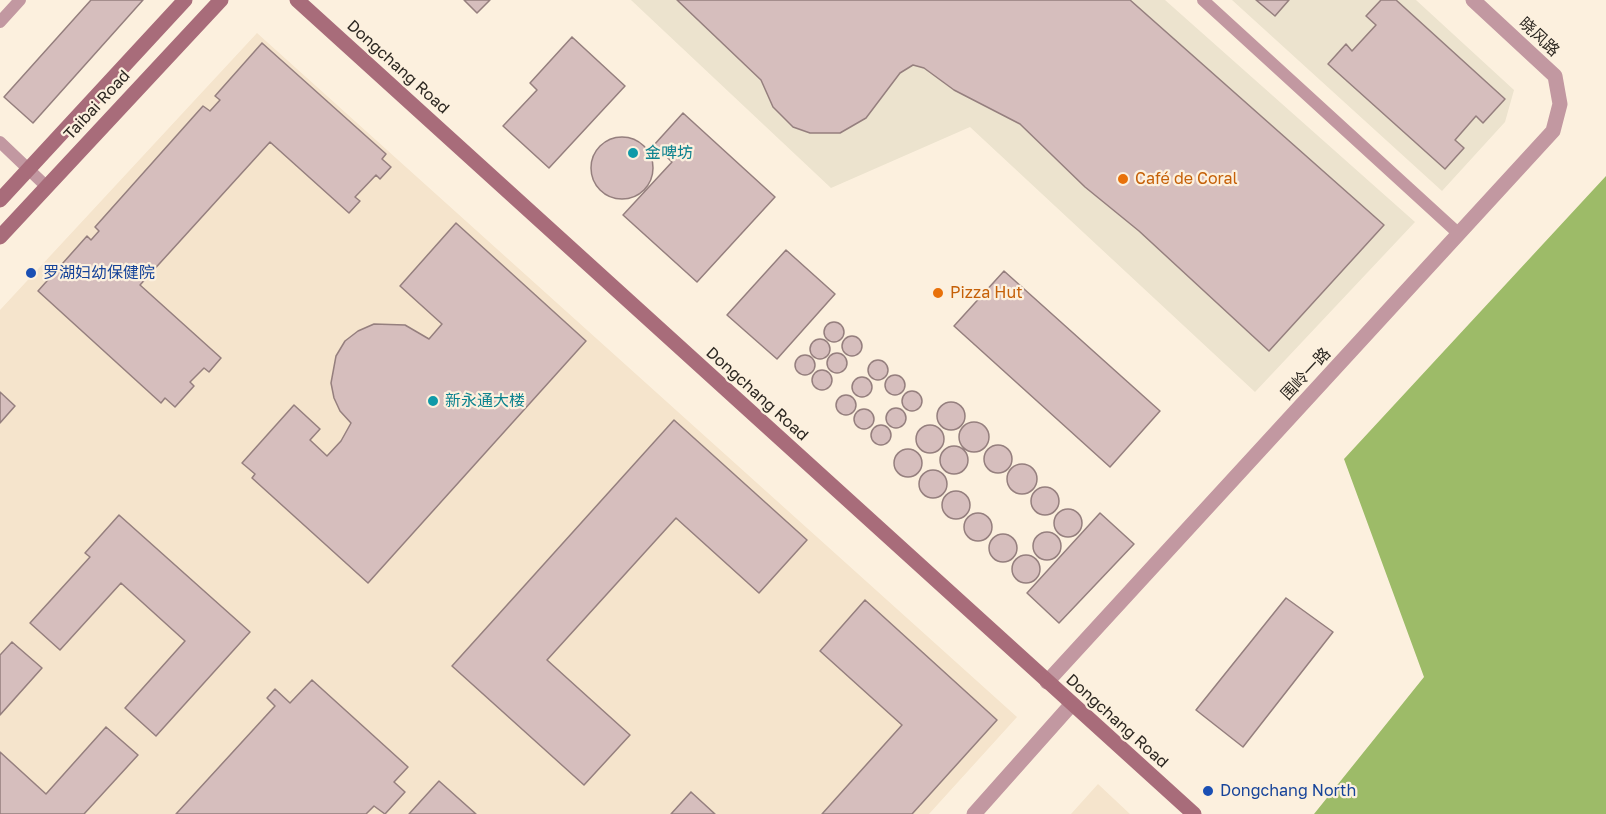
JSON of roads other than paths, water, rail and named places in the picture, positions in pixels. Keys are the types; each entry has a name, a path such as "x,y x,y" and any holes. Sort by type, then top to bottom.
{"street":[{"name":"Taibai Road","path":"0,200 185,0"},
{"name":"Taibai Road","path":"0,237 221,0"},
{"name":"Dongchang Road","path":"297,0 1071,705 1194,814"},
{"name":"晓风路","path":"1473,0 1555,76"},
{"name":"围岭一路","path":"1047,682 1553,131 1560,104 1555,76"},
{"path":"974,814 1071,705"}],"lane":[{"path":"0,22 20,0"},
{"path":"1203,0 1459,234"},
{"path":"0,142 46,186"}],"place":[{"name":"金啤坊","path":"633,153"},
{"name":"Café de Coral","path":"1123,179"},
{"name":"罗湖妇幼保健院","path":"31,273"},
{"name":"Pizza Hut","path":"938,293"},
{"name":"新永通大楼","path":"433,401"},
{"name":"Dongchang North","path":"1208,791"}]}
